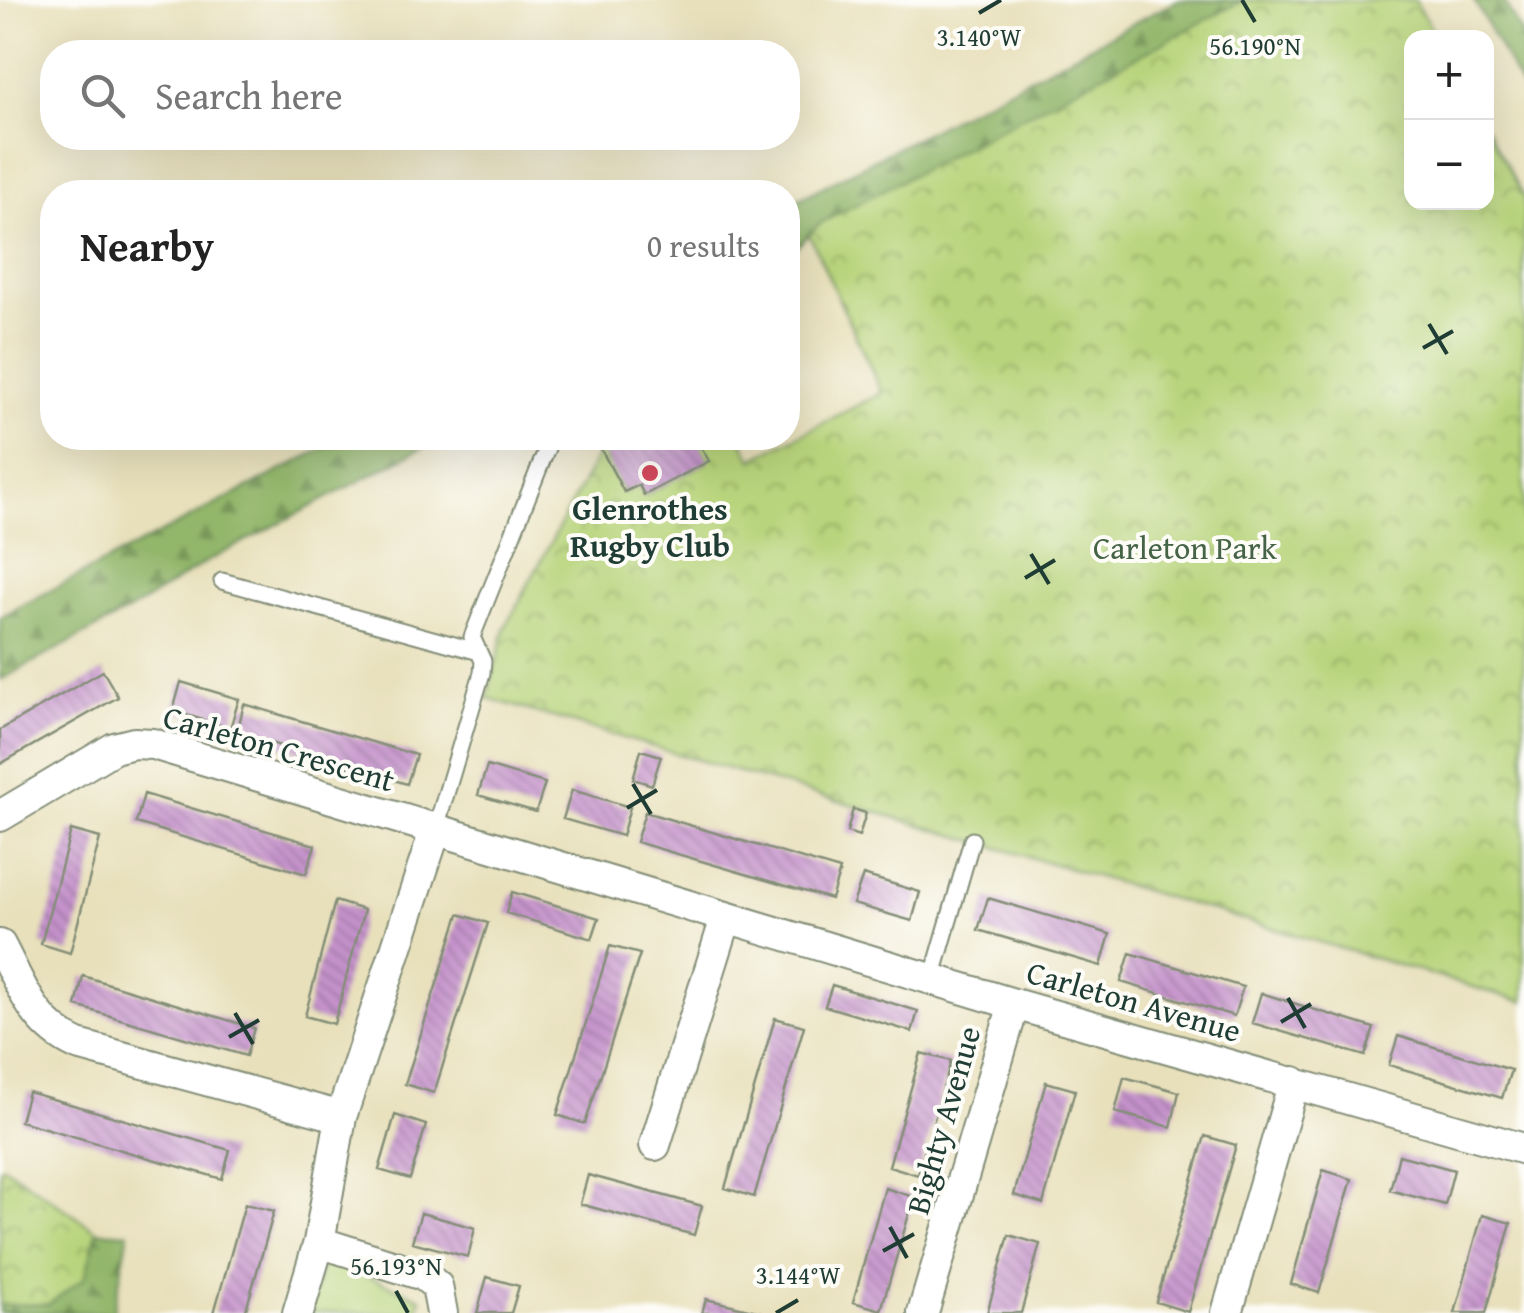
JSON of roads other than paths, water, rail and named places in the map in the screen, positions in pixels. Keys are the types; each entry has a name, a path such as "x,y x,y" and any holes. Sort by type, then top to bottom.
{"street":[{"name":"Carleton Crescent","path":"0,816 98,756 134,743 177,749 435,830"},
{"name":"Carleton Avenue","path":"435,830 1014,1004 1524,1149"},
{"path":"298,1313 318,1242 341,1117 435,830"},
{"path":"655,1145 726,918"},
{"path":"0,945 42,1022 56,1036 341,1117"},
{"name":"Bighty Avenue","path":"922,1313 1014,1004"},
{"path":"1227,1313 1294,1082"},
{"path":"318,1242 423,1276 438,1286 442,1313"}],"lane":[{"path":"435,830 482,673 482,661 472,637 546,450"},
{"path":"222,581 476,651"},
{"path":"932,979 972,840"}],"place":[{"name":"Glenrothes Rugby Club","path":"650,473"}],"park label":[{"name":"Carleton Park","path":"1185,547"}]}
